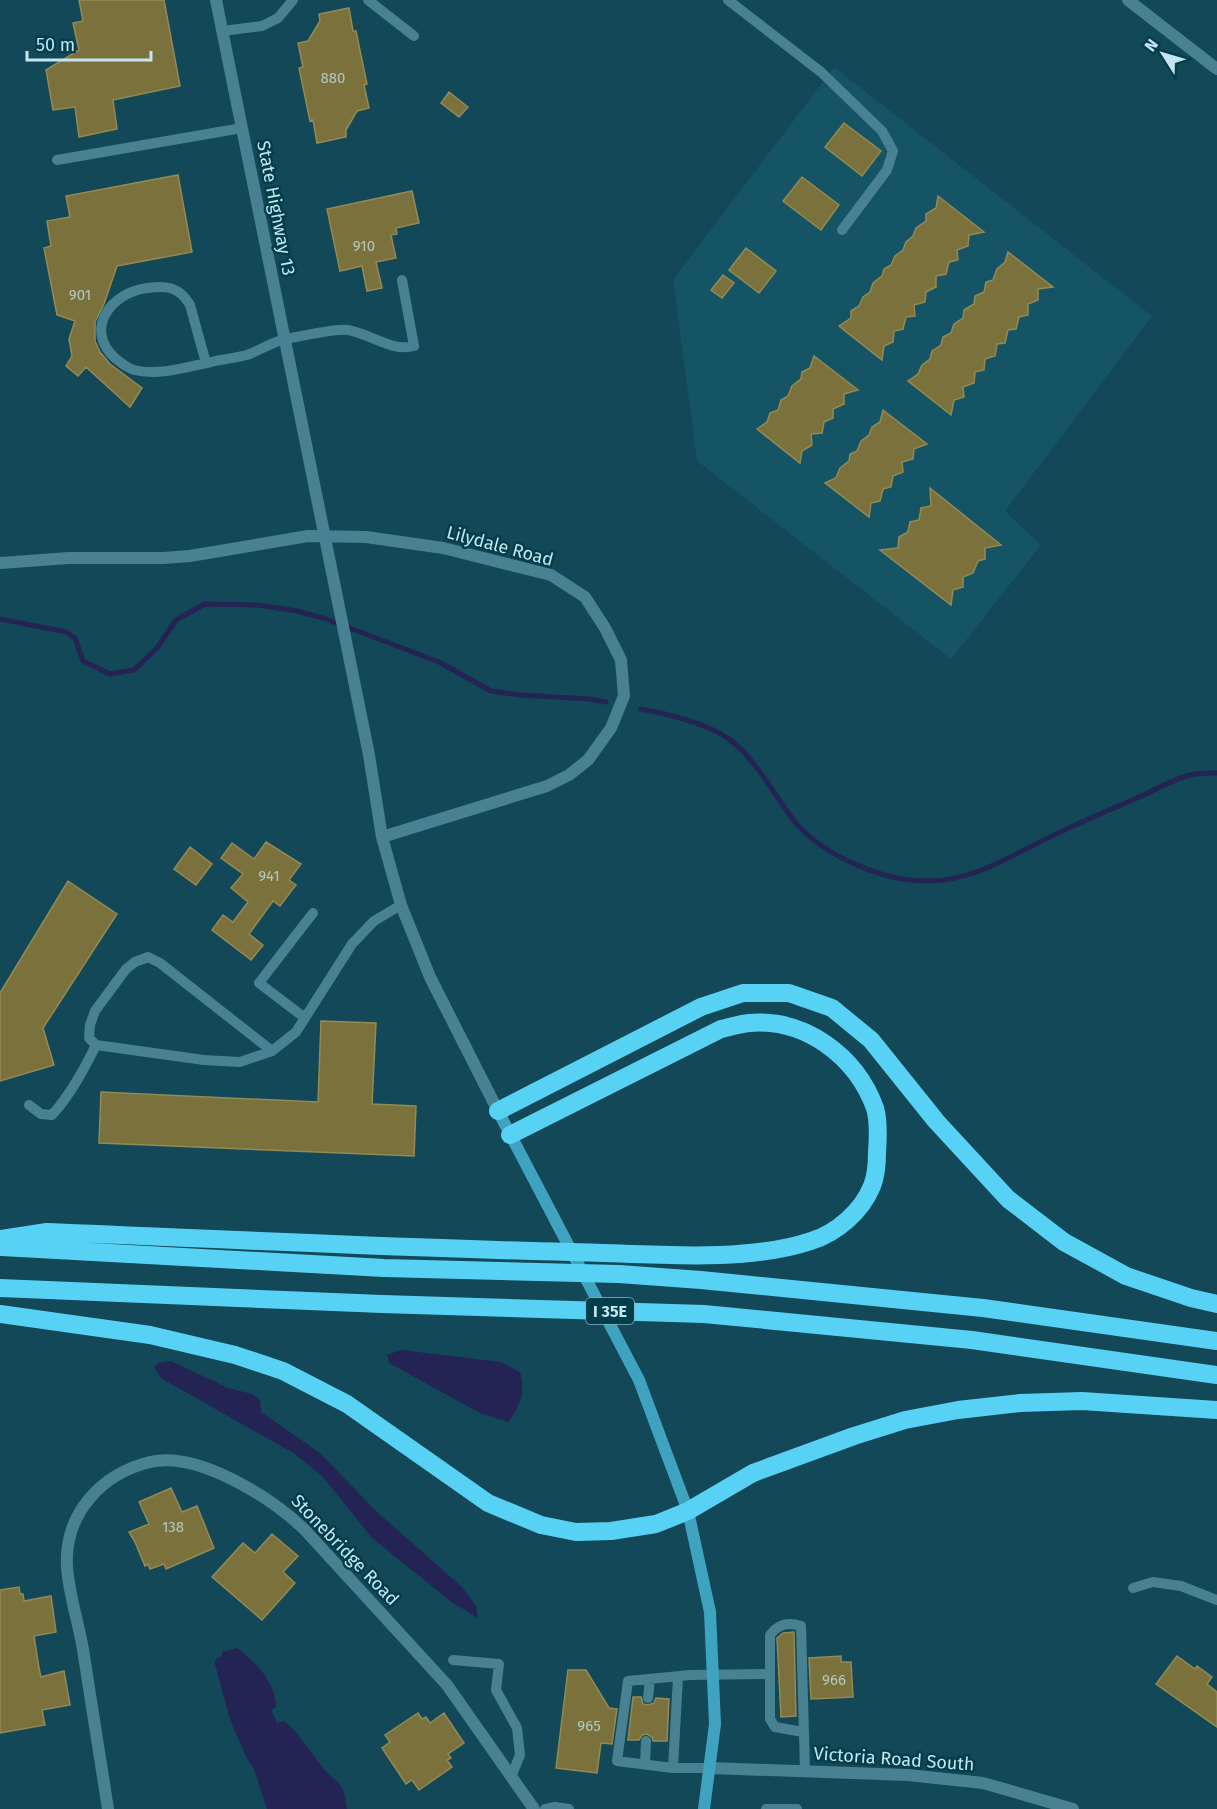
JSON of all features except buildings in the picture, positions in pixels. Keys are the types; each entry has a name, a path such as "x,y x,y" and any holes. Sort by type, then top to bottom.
{"highway":[{"path":"498,1112 701,1007 743,993 789,993 832,1008 871,1040 936,1121 1008,1199 1064,1242 1126,1275 1191,1299 1217,1304"},
{"path":"0,1239 47,1232 479,1250 701,1255 767,1252 812,1241 838,1228 856,1210 872,1186 877,1162 878,1139 876,1110 864,1086 850,1064 829,1045 804,1032 781,1025 749,1023 721,1029 510,1135"},
{"name":"I 35E","path":"0,1246 384,1268 607,1274 701,1280 983,1308 1217,1341"},
{"name":"I 35E","path":"0,1288 382,1304 704,1314 972,1340 1217,1375"},
{"path":"0,1314 150,1335 235,1355 283,1371 347,1404 488,1503 541,1525 576,1532 656,1524 688,1511 753,1473 905,1420 958,1410 1020,1403 1072,1401 1217,1410"}],"main road":[{"path":"498,1112 639,1380 688,1511 710,1612 715,1724 704,1809"}],"street":[{"name":"State Highway 13","path":"216,0 369,754 382,837 401,905 430,977 498,1112"},
{"path":"1128,0 1217,69"},
{"name":"Lilydale Road","path":"0,563 69,558 172,557 308,536 366,537 443,548 551,575 585,597 605,628 621,660 624,696 611,728 588,760 569,775 547,786 382,837"},
{"name":"Stonebridge Road","path":"108,1809 83,1644 69,1583 67,1555 78,1515 95,1492 123,1471 156,1461 184,1462 212,1471 264,1497 291,1517 447,1685 534,1809"},
{"name":"Victoria Road South","path":"710,1768 908,1775 983,1783 1073,1809"}],"lane":[{"path":"222,32 262,26 278,18 293,0"},
{"path":"368,0 414,36"},
{"path":"728,0 821,72 882,131 893,151 887,171 842,230"},
{"path":"57,160 242,128"},
{"path":"206,363 190,305 179,291 164,286 144,288 122,296 111,305 106,313 101,330 104,345 127,367 135,370 154,372 206,363 247,355 284,339 347,330 403,349 414,346 402,280"},
{"path":"272,1051 160,963 148,957 135,962 126,969 95,1011 90,1025 89,1038 96,1045 204,1060 240,1062 272,1051 296,1032 352,944 374,921 401,905"},
{"path":"305,1018 259,983 313,913"},
{"path":"29,1105 42,1114 52,1115 63,1103 96,1045"},
{"path":"1132,1588 1153,1582 1181,1586 1217,1600"},
{"path":"803,1732 775,1727 771,1719 770,1635 776,1627 793,1623 801,1626 805,1771"},
{"path":"453,1660 499,1664 496,1690 518,1728 520,1755 511,1777"},
{"path":"710,1768 673,1768 617,1761 628,1681 713,1674 770,1674"},
{"path":"673,1768 678,1677"},
{"path":"648,1698 650,1679"},
{"path":"645,1764 646,1740"},
{"path":"545,1809 555,1807 568,1809"},
{"path":"766,1809 797,1809"}],"shaded area":[{"path":"834,67 1152,316 1005,511 1041,545 951,659 697,461 673,280"},
{"path":"401,1350 501,1362 520,1372 522,1392 516,1411 508,1422 480,1413 389,1363 387,1355"},
{"path":"171,1361 228,1388 252,1394 260,1400 261,1412 320,1453 377,1512 462,1587 476,1606 478,1618 453,1603 372,1538 323,1477 295,1454 161,1378 154,1367 159,1363"},
{"path":"237,1648 251,1659 268,1681 275,1698 276,1707 271,1710 277,1723 284,1721 290,1726 324,1770 339,1783 347,1809 267,1809 254,1769 246,1757 230,1719 215,1664 215,1660 222,1656 222,1652"}],"waterway":[{"path":"0,619 66,632 75,638 83,661 110,674 134,670 157,648 176,620 205,604 258,605 297,611 326,619 439,662 491,691 606,702"},
{"path":"641,709 702,725 725,736 752,761 795,822 822,846 874,872 912,880 943,880 971,874 1178,779 1196,774 1217,773"}]}
